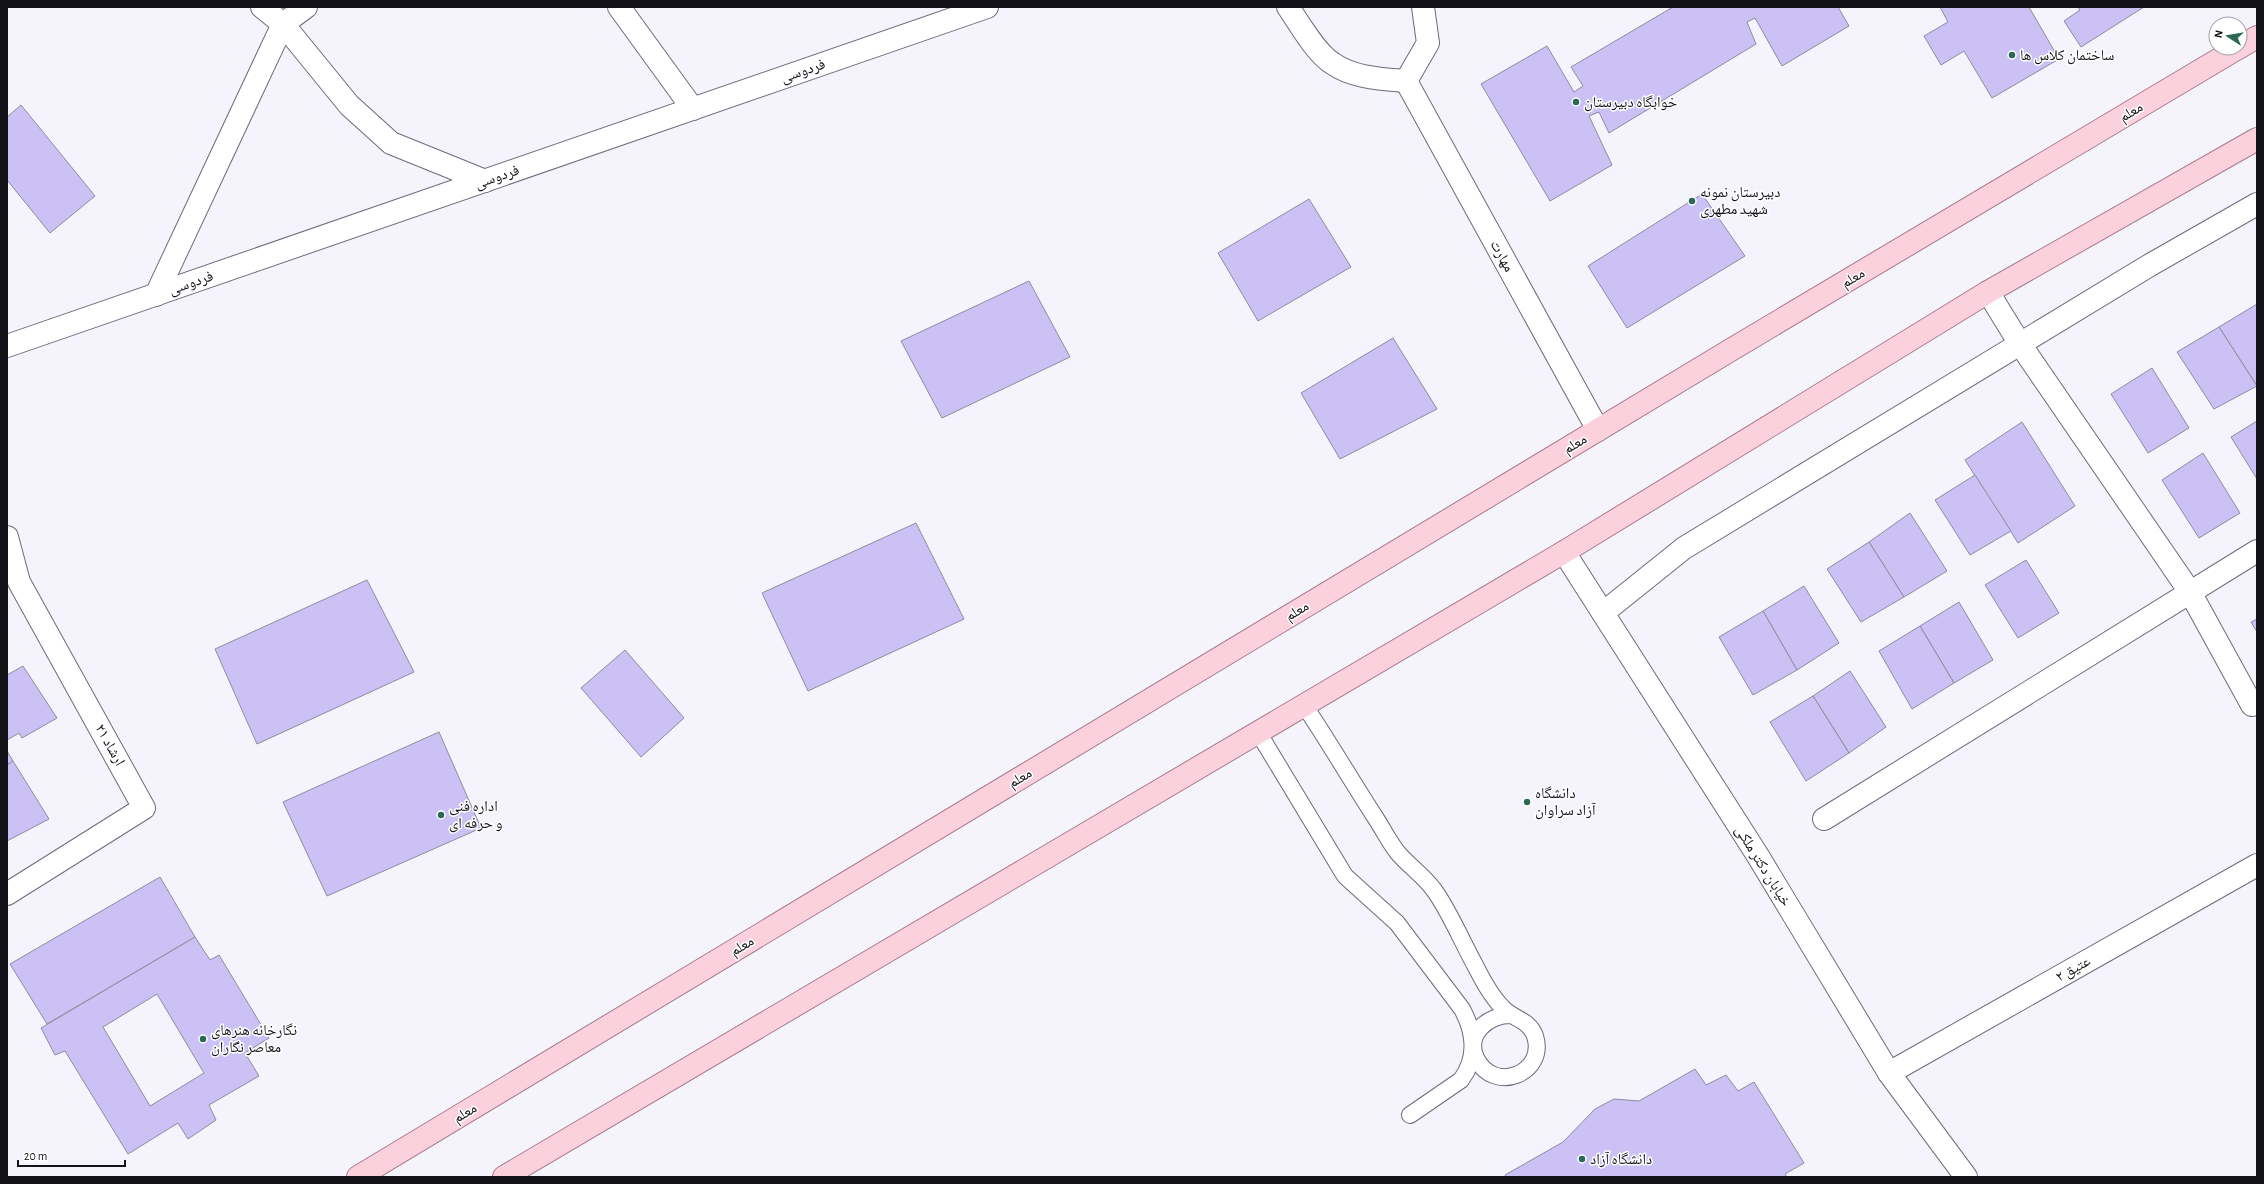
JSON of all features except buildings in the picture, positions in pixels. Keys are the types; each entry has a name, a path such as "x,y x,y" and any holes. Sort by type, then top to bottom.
{"main road":[{"name":"معلم","path":"2248,42 2257,37"},
{"name":"معلم","path":"358,1177 1598,430 2224,56"},
{"path":"504,1177 1564,552 1988,292 2257,140"}],"street":[{"path":"262,7 284,24 348,105 391,143 485,181"},
{"path":"156,295 284,24 306,7"},
{"path":"619,7 693,109"},
{"name":"فردوسی","path":"7,346 693,109 960,11 987,7"},
{"path":"1288,7 1310,39 1331,63 1356,75 1406,81 1428,43 1423,7"},
{"name":"مهارت","path":"1406,81 1598,430"},
{"path":"1603,612 1684,548 2150,265 2257,204"},
{"path":"1988,292 2020,344 2190,592 2252,705"},
{"name":"ارشاد ۲۱","path":"7,537 13,586 144,808 7,894"},
{"path":"1824,819 2257,551"},
{"name":"خیابان دکتر ملکی","path":"1564,552 1758,856 1889,1073 1966,1177"},
{"name":"عتیق ۲","path":"1889,1073 2257,865"}],"lane":[{"path":"1304,705 1398,853 1434,890 1486,986 1501,1007 1510,1016"},
{"path":"1258,732 1345,876 1397,923 1462,1009 1469,1023 1475,1056 1480,1065 1496,1076"},
{"path":"1410,1114 1461,1080 1481,1075 1505,1078 1523,1072 1535,1056 1537,1046 1535,1035 1529,1026 1521,1019 1500,1015 1490,1019 1481,1026 1476,1036 1466,1072 1461,1080"}],"place":[{"name":"ساختمان کلاس ها","path":"2012,55"},
{"name":"خوابگاه دبیرستان","path":"1576,102"},
{"name":"دبیرستان نمونه شهید مطهری","path":"1692,201"},
{"name":"دانشگاه آزاد سراوان","path":"1527,802"},
{"name":"اداره فنی و حرفه ای","path":"441,815"},
{"name":"نگارخانه هنرهای معاصر نگاران","path":"203,1039"},
{"name":"دانشگاه آزاد","path":"1582,1159"}]}
